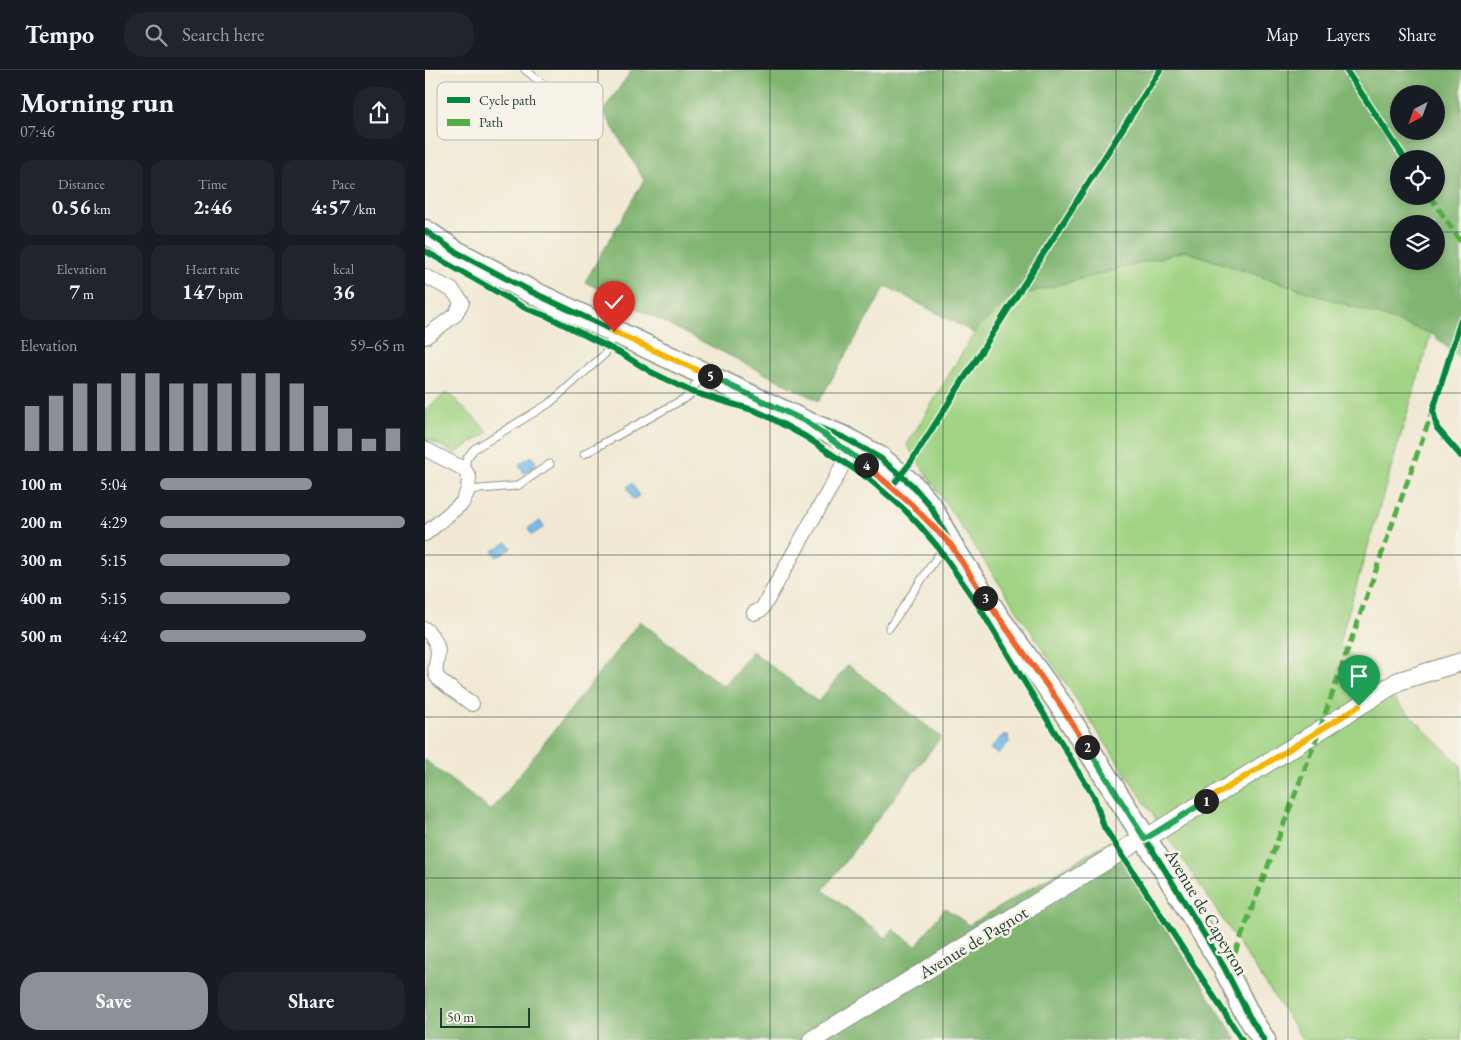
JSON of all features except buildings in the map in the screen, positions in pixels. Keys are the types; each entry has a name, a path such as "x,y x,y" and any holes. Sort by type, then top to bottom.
{"main road":[{"name":"Avenue de Capeyron","path":"425,232 457,252 517,284 614,332 863,447 901,475 917,490 931,507 951,545 999,619 1047,707 1139,841 1265,1040"},
{"name":"Avenue de Capeyron","path":"807,422 849,452 905,498 951,545"}],"street":[{"path":"425,276 452,290 462,302 455,315 425,337"},
{"path":"425,449 464,469 469,477 468,490 462,503 425,534"},
{"path":"754,613 762,609 849,452"},
{"path":"425,629 433,636 439,650 436,669 438,678 472,704"},
{"name":"Avenue de Pagnot","path":"812,1040 1399,681 1461,662"}],"lane":[{"path":"525,70 540,82"},
{"path":"464,469 467,458 474,449 550,402 605,354 614,332"},
{"path":"584,454 689,396 702,372"},
{"path":"468,490 517,486 550,464"},
{"path":"889,628 941,551 951,545"}],"green space":[{"path":"632,70 1461,70 1461,360 1431,333 1185,251 1009,298 974,333 886,286 819,401 585,282 644,180 603,111"},
{"path":"1185,251 1431,333 1339,644 1461,766 1461,1040 1303,1040 907,445 974,333 1009,298"},
{"path":"447,392 489,432 455,453 425,438 425,410"},
{"path":"640,621 724,687 752,651 818,702 848,665 941,737 823,890 886,938 893,929 916,946 945,908 969,925 1110,841 1237,1040 425,1040 425,760 491,811"}],"water":[{"path":"532,456 537,465 524,473 519,464"},
{"path":"632,483 639,496 633,499 627,487"},
{"path":"540,521 544,527 532,535 528,529"},
{"path":"507,542 511,548 497,557 493,551"},
{"path":"1002,736 1008,736 1009,742 999,753 996,753 990,749"}],"marked path":[{"path":"1436,205 1461,242"},
{"path":"1235,953 1319,731 1432,412"}],"cycle path":[{"path":"892,486 911,462 1160,70"},
{"path":"1346,70 1399,150"},
{"path":"425,231 456,252 532,292 807,423 845,438 880,458 912,485 931,507 951,545 999,619 1058,701 1224,967 1249,1016 1264,1040"},
{"path":"425,251 525,308 549,317 692,392 756,411 769,417 806,437 869,479 903,508 937,546 978,605 1094,797 1104,827 1242,1040"},
{"path":"1461,320 1433,410 1437,428 1461,456"}],"route":[{"path":"614,332 807,422 871,468 932,524 951,545 999,619 1058,701 1145,839 1359,706"}]}
